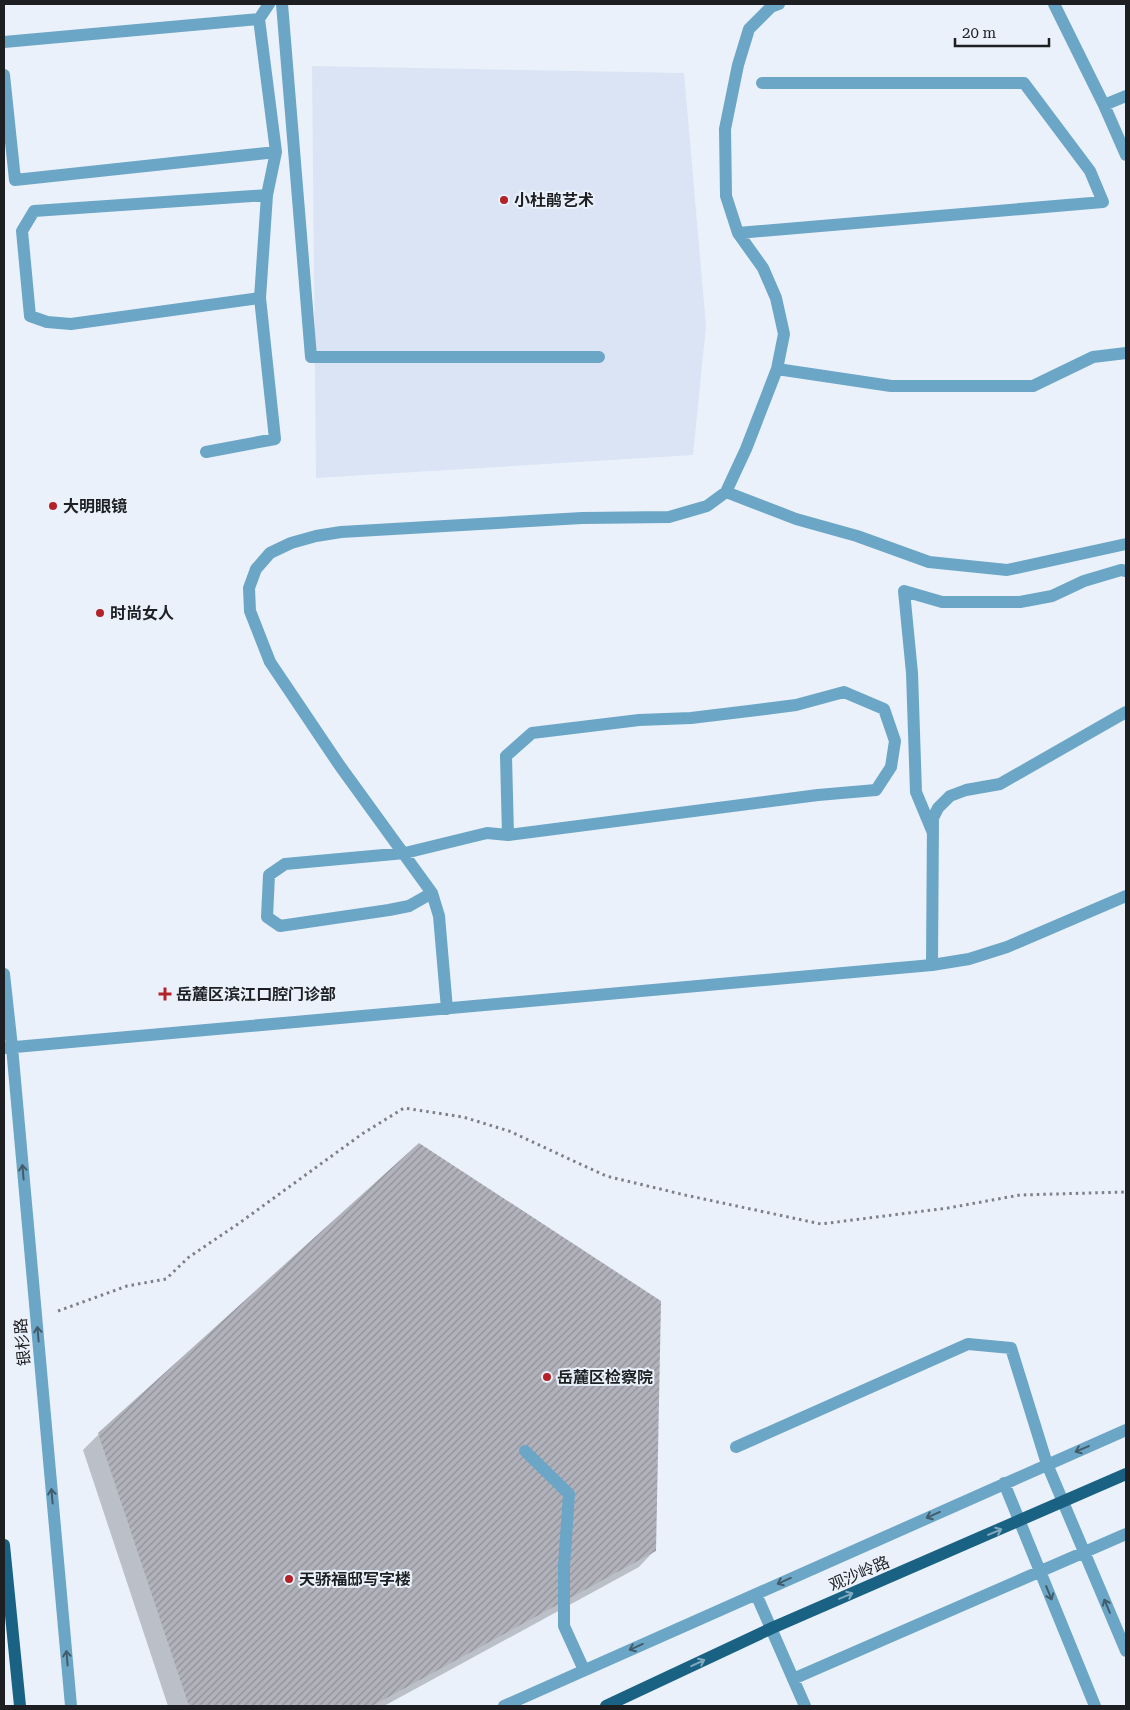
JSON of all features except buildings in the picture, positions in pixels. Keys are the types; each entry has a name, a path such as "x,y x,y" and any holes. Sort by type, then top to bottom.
{"main road":[{"name":"观沙岭路","path":"606,1706 772,1628 1126,1474"},
{"path":"4,1545 20,1706"}],"street":[{"path":"206,452 275,439 260,298 267,194 276,152 258,20 269,4"},
{"path":"282,4 311,357 598,357"},
{"path":"447,1009 439,916 432,893 405,853 340,766 270,662 250,611 249,588 256,569 270,553 291,543 316,536 341,532 582,518 669,517 707,506 726,492 778,368 784,334 776,298 763,268 738,234 726,196 725,129 738,65 749,29 779,4"},
{"path":"1054,4 1104,105 1126,155"},
{"path":"4,42 258,20"},
{"path":"4,75 15,180 276,152"},
{"path":"738,234 1103,202 1090,171 1024,83 762,83"},
{"path":"1104,105 1126,96"},
{"path":"260,298 71,324 47,322 30,316 22,231 34,211 267,194"},
{"path":"778,368 891,386 1033,386 1093,357 1126,353"},
{"path":"726,492 796,519 857,536 929,562 1007,570 1126,544"},
{"path":"933,834 916,792 912,673 904,591 942,602 1020,602 1052,596 1084,581 1121,570 1126,571"},
{"path":"432,893 409,906 280,926 267,917 269,874 285,864 405,853 487,833 508,835 818,794 876,790 891,767 895,741 884,709 844,692 796,705 691,718 640,720 532,733 506,756 508,835"},
{"path":"932,966 933,818 938,808 950,796 966,790 1000,784 1126,712"},
{"path":"8,1047 932,966 969,959 1007,947 1126,896"},
{"name":"银杉路","path":"4,974 8,1047 36,1319 71,1706"},
{"path":"736,1446 968,1344 1011,1348 1047,1464 1126,1651"},
{"path":"504,1706 1126,1430"},
{"path":"525,1451 569,1494 564,1566 564,1626 584,1670"},
{"path":"1004,1483 1095,1706"},
{"path":"793,1679 1126,1534"},
{"path":"756,1594 805,1706"}],"path":[{"path":"36,1319 127,1286 166,1279 190,1257 362,1134 404,1108 463,1117 509,1131 606,1176 684,1195 821,1224 948,1208 1020,1195 1126,1192"}],"shaded area":[{"name":"小杜鹃艺术","path":"312,66 684,73 706,326 693,455 316,478"}],"place":[{"name":"小杜鹃艺术","path":"504,200"},
{"name":"大明眼镜","path":"53,506"},
{"name":"时尚女人","path":"100,613"},
{"name":"岳麓区滨江口腔门诊部","path":"165,994"},
{"name":"岳麓区检察院","path":"547,1377"},
{"name":"天骄福邸写字楼","path":"289,1579"}]}
